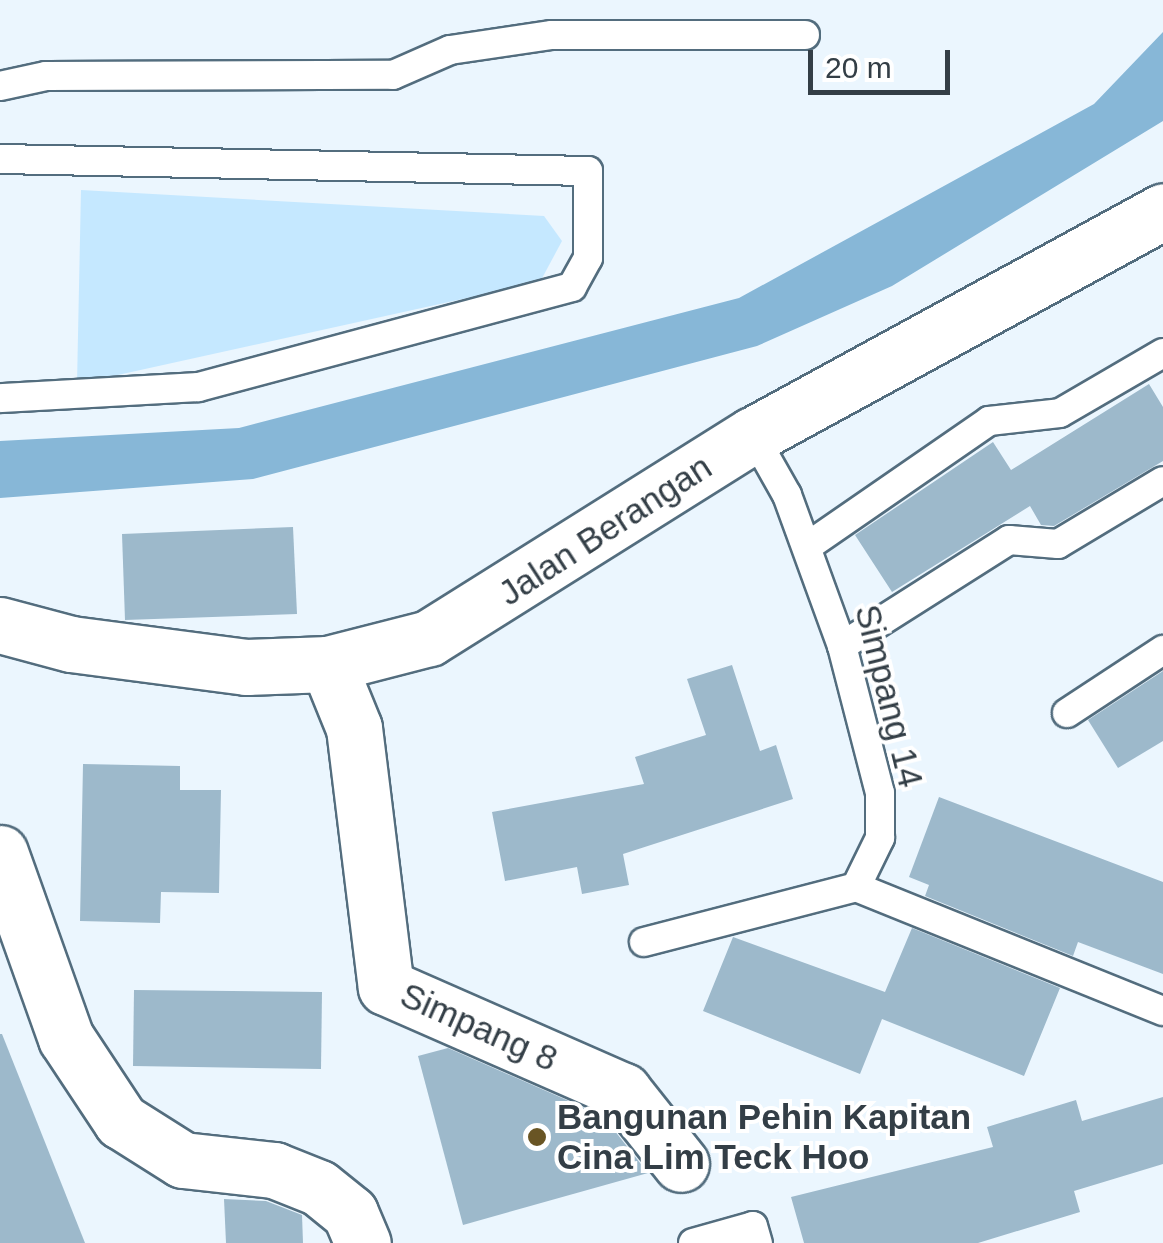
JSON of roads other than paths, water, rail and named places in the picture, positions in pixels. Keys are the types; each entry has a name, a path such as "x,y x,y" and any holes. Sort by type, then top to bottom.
{"street":[{"name":"Jalan Berangan","path":"0,625 150,656 328,664 430,638 478,612 753,435 1163,212"},
{"name":"Simpang 8","path":"328,664 354,728 386,987 623,1091 681,1164"},
{"path":"0,854 66,1038 121,1121 184,1160 274,1170 319,1188 350,1213 363,1243"}],"lane":[{"path":"0,86 46,76 393,74 450,50 552,35 806,35"},
{"path":"0,160 588,171 588,258 572,287 198,387 0,398"},
{"path":"808,546 989,421 1060,413 1163,353"},
{"name":"Simpang 14","path":"753,435 808,546 842,646 880,793 880,838 856,887"},
{"path":"842,646 1009,540 1058,544 1163,481"},
{"path":"1067,713 1163,650"},
{"path":"644,942 856,887 1163,1010"},
{"path":"693,1243 753,1226 758,1243"}],"place":[{"name":"Bangunan Pehin Kapitan Cina Lim Teck Hoo","path":"537,1137"}]}
